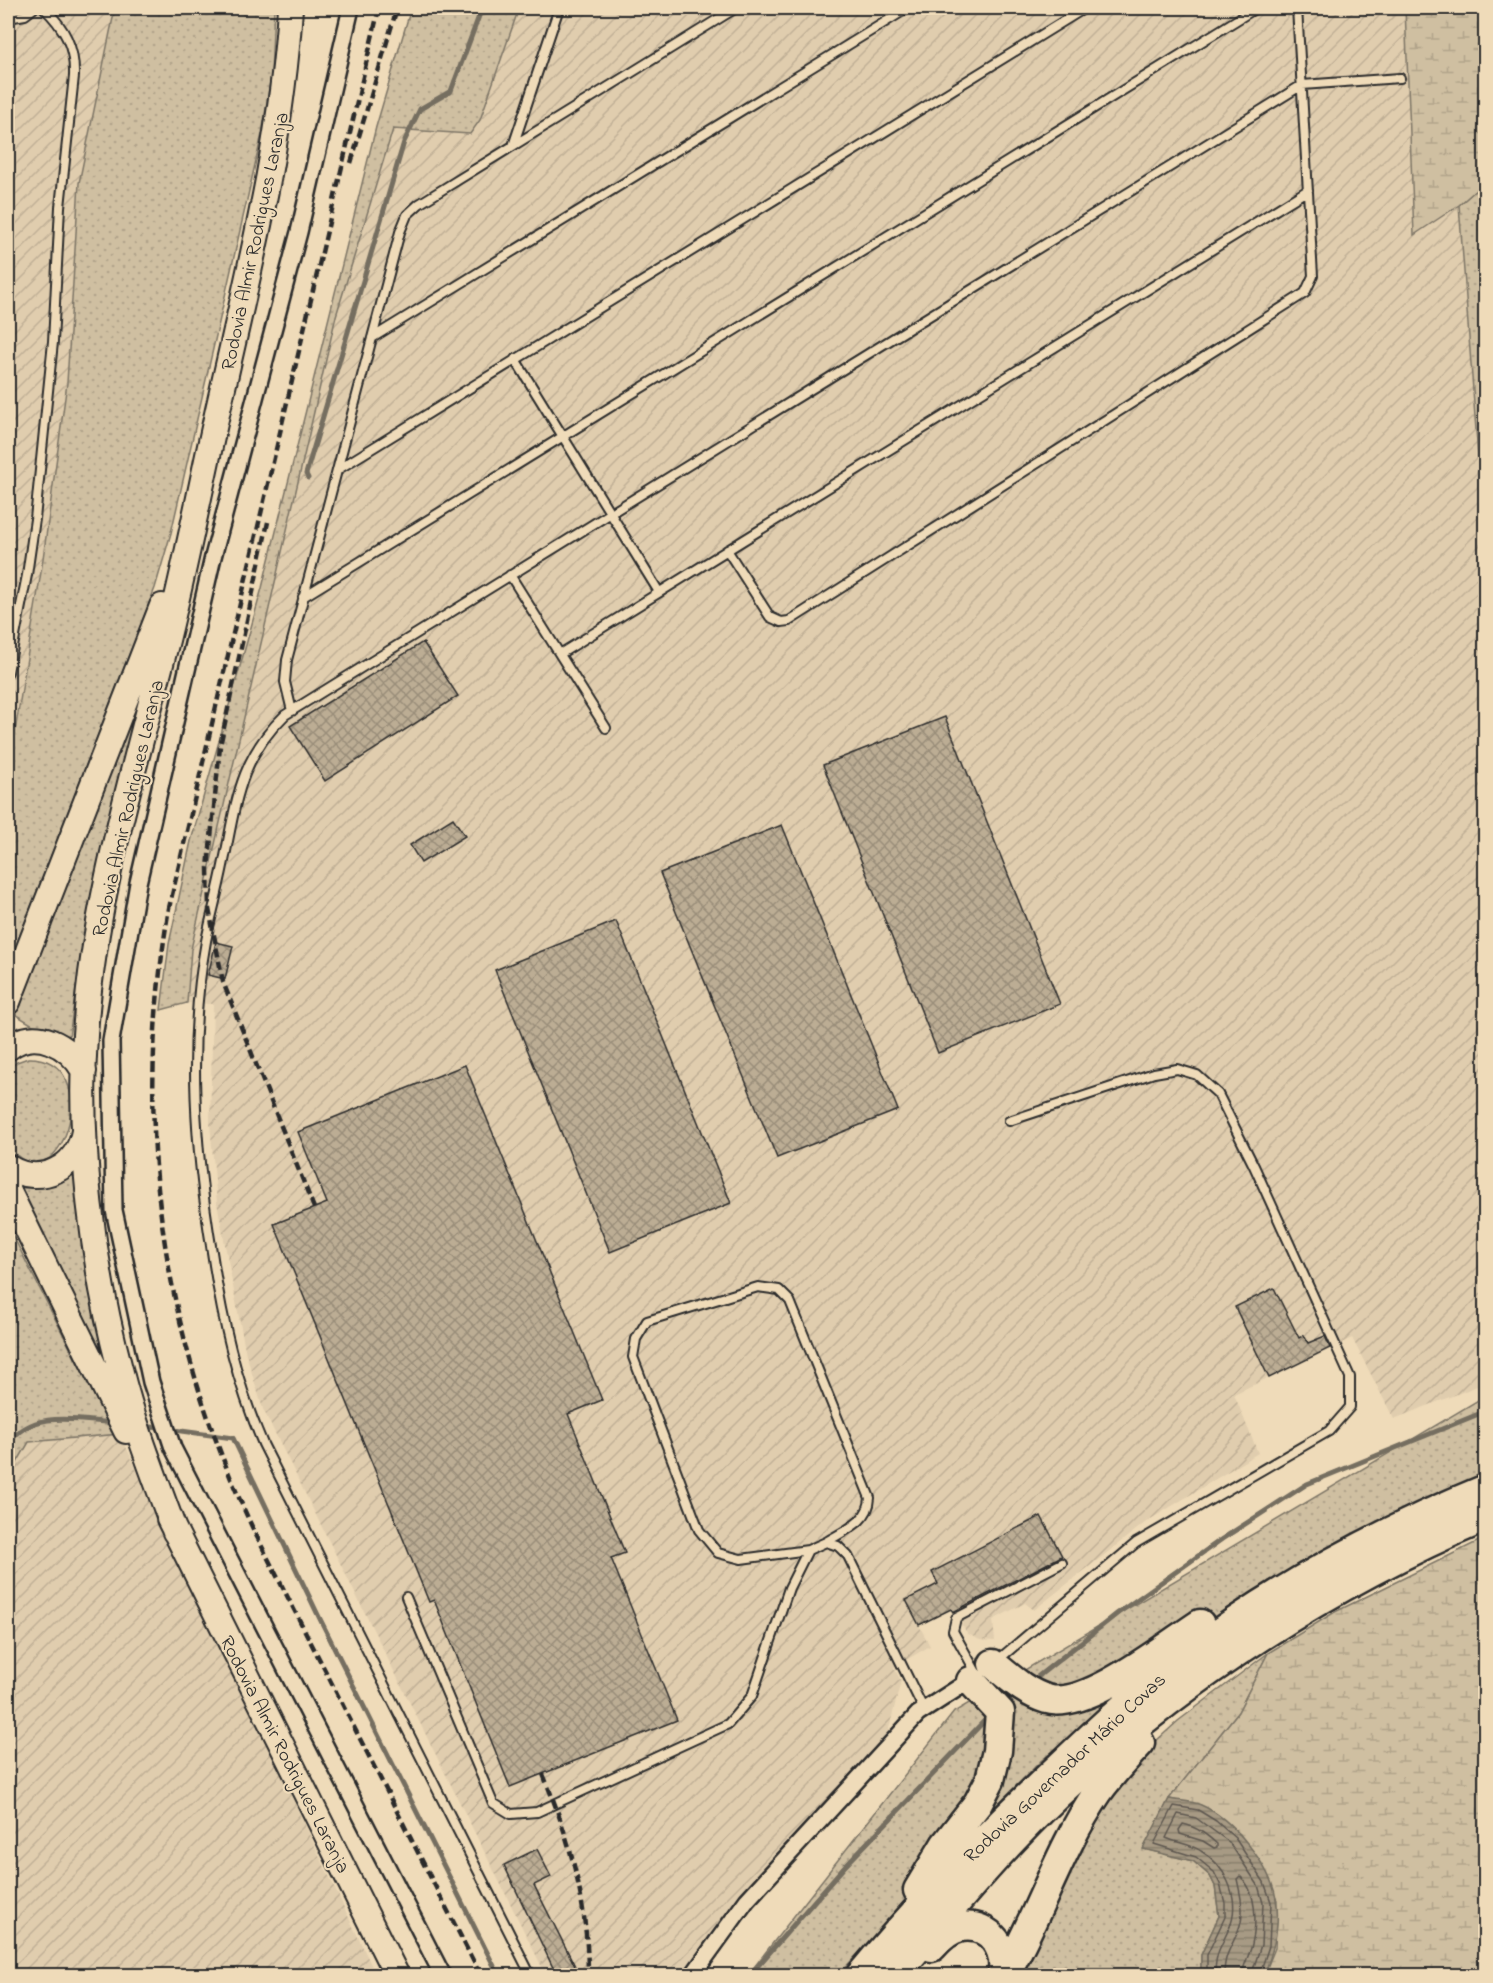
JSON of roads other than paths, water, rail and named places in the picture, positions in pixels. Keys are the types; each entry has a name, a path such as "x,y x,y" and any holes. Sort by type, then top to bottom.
{"highway":[{"name":"Rodovia Governador Mário Covas","path":"860,1976 886,1944 978,1844 1108,1720 1180,1660 1270,1600 1345,1556 1485,1489"},
{"name":"Rodovia Governador Mário Covas","path":"895,1974 978,1878 1057,1795 1122,1738 1208,1672 1335,1590 1399,1555 1485,1517"},
{"path":"980,1673 1018,1685 1046,1699 1066,1702 1091,1694 1206,1620 1270,1600"},
{"path":"1003,1976 1035,1918 1076,1829 1098,1791 1125,1758 1208,1672"},
{"path":"886,1944 945,1845 978,1803 990,1780 998,1751 1000,1712 980,1673"},
{"path":"895,1974 924,1956 951,1930 969,1927 986,1931 996,1939 1005,1961 1003,1976"}],"main road":[{"name":"Rodovia Almir Rodrigues Laranja","path":"175,1532 143,1445 119,1366 101,1284 85,1126 84,1071 88,999 102,903 185,568 203,472 271,173 286,80 290,8"},
{"name":"Rodovia Almir Rodrigues Laranja","path":"8,1002 157,620 203,472"},
{"path":"14,1041 45,1040 62,1046 75,1056 84,1071"},
{"path":"8,1167 16,1172 32,1176 48,1174 63,1167 75,1156 82,1142 85,1126"},
{"name":"Rodovia Almir Rodrigues Laranja","path":"8,1190 175,1532 397,1976"}],"street":[{"path":"351,8 299,232 213,557 138,883 111,1041 114,1210 151,1383 173,1448 443,1976"},
{"path":"143,1445 162,1421"},
{"path":"692,1976 747,1900 924,1710 980,1673"}],"lane":[{"path":"8,18 25,15 34,8"},
{"path":"8,672 27,575 35,519 53,342 60,207 74,76 74,63 68,39 56,19 44,8"},
{"path":"513,146 559,8"},
{"path":"292,711 287,695 285,671 400,232 407,215 419,204 736,8"},
{"path":"372,338 908,8"},
{"path":"337,470 1085,8"},
{"path":"303,597 1256,8"},
{"path":"727,550 770,617 781,622 793,620 1305,293 1312,276 1297,8"},
{"path":"531,1976 263,1444 237,1377 221,1312 200,1179 194,1075 206,942 243,773 263,738 292,711 1302,85 1400,78"},
{"path":"560,654 1308,190"},
{"path":"515,359 659,592"},
{"path":"510,575 606,728"},
{"path":"1010,1121 1154,1073 1178,1069 1197,1075 1218,1094 1254,1166 1350,1377 1350,1407 1329,1431 1136,1542 980,1673 953,1631 956,1618 1062,1563"},
{"path":"758,1287 779,1290 790,1301 870,1498 869,1511 863,1519 826,1542 808,1550 741,1559 718,1553 699,1530 633,1357 636,1339 647,1321 758,1287"},
{"path":"826,1542 838,1546 848,1556 924,1710"},
{"path":"406,1597 494,1803 511,1814 537,1812 728,1724 752,1696 789,1588 808,1550"}],"water":[{"path":"1169,1799 1201,1805 1213,1811 1248,1844 1267,1872 1273,1886 1278,1919 1273,1948 1264,1975 1201,1975 1201,1955 1219,1916 1215,1886 1210,1876 1193,1861 1143,1849"}],"waterway":[{"path":"308,478 306,474 404,142 420,109 451,91 482,8"},
{"path":"1031,1682 1118,1613 1222,1539 1307,1484 1486,1411"},
{"path":"8,1444 18,1433 42,1421 70,1419 114,1423"},
{"path":"144,1426 233,1438 320,1619 499,1976"},
{"path":"749,1976 844,1867 989,1716"}],"railway":[{"path":"379,8 169,908 158,989 153,1069 155,1148 162,1226 176,1303 196,1380 222,1456 254,1531 481,1976"},
{"path":"351,163 397,8"},
{"path":"268,522 220,746 208,868 209,909 223,982 314,1208"},
{"path":"543,1774 576,1872 585,1923 588,1976"}]}
